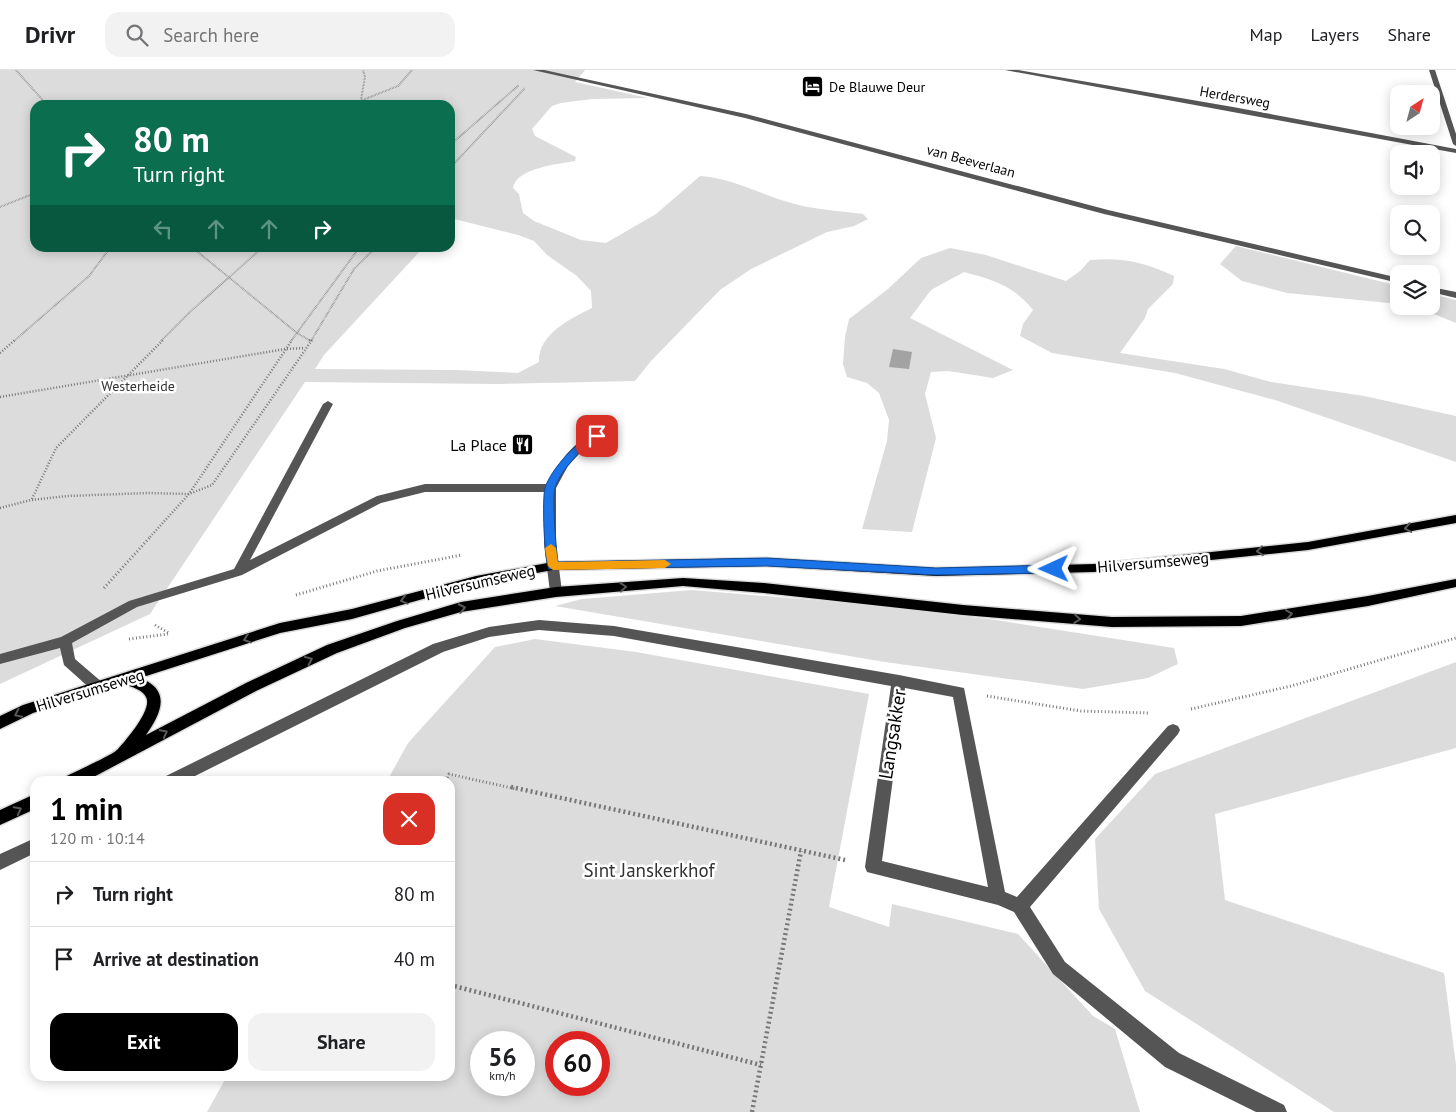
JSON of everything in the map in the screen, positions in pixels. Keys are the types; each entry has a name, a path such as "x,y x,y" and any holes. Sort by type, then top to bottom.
{"main road":[{"name":"Hilversumseweg","path":"0,723 28,710 280,628 352,614 476,580 553,566 767,562 936,572 1094,568 1308,546 1456,519"},
{"name":"Hilversumseweg","path":"82,776 250,687 332,650 402,624 461,607 556,592 683,582 764,588 963,610 1112,622 1241,622 1368,601 1456,583"},
{"path":"120,756 151,719 155,700 153,691 143,683 126,679"},
{"path":"0,818 30,803"}],"street":[{"name":"Herdersweg","path":"1008,70 1243,111 1456,152"},
{"path":"1432,70 1456,144"},
{"name":"van Beeverlaan","path":"539,71 746,116 1106,212 1390,279"},
{"path":"1440,291 1456,295"},
{"path":"238,572 328,404"},
{"path":"556,592 550,544 550,488 564,464 584,442 610,430"},
{"path":"0,659 65,641 133,604 238,572 377,500 425,488 550,488"},
{"path":"181,776 438,648 489,632 539,626 614,631 899,680"},
{"path":"65,641 69,661 98,688"},
{"name":"Langsakker","path":"959,692 899,680 873,866 998,897 1020,906"},
{"path":"959,692 998,897"},
{"path":"1174,730 1020,906 1059,968 1172,1060 1277,1112"},
{"path":"0,862 30,847"}],"path":[{"path":"16,70 43,100"},
{"path":"360,100 366,77 363,70"},
{"path":"365,100 398,86 412,70"},
{"path":"455,141 539,71"},
{"path":"455,163 539,71"},
{"path":"0,207 30,195"},
{"path":"0,353 89,276 107,252"},
{"path":"197,252 298,333 311,341"},
{"path":"32,500 56,448 190,312 258,252"},
{"path":"101,591 189,494 285,349 356,252"},
{"path":"0,508 32,500 76,495 148,492 189,494 212,484 311,341 354,269 371,252"},
{"path":"0,397 285,349 306,348"},
{"name":"Hilversumseweg","path":"377,570 471,554"},
{"path":"1188,710 1251,698 1323,680 1456,638"},
{"path":"959,692 1081,711 1160,713"},
{"path":"448,776 449,774 838,859"},
{"path":"752,1112 801,851"},
{"path":"455,986 760,1065"}],"green space":[{"name":"Westerheide","path":"0,70 585,70 575,82 648,98 592,99 552,106 532,129 535,136 576,157 575,161 529,171 516,181 513,188 519,194 523,213 534,221 581,240 606,243 656,214 700,176 725,180 786,202 863,214 868,219 854,226 827,232 751,269 720,290 651,361 635,381 498,384 305,382 150,614 0,684"},
{"path":"1236,246 1390,284 1390,303 1287,293 1242,281 1220,264"},
{"path":"950,248 986,255 1066,281 1080,271 1090,260 1123,260 1163,271 1174,276 1173,284 1148,309 1145,318 1120,353 1224,369 1271,382 1364,396 1456,416 1456,462 1275,400 1175,373 1052,353 1020,336 1023,324 1033,310 1018,295 1002,285 964,272 931,290 910,318 1013,370 993,378 948,371 931,372 925,394 936,438 912,532 862,529 887,441 889,420 879,393 867,383 847,377 843,364 845,337 849,319 888,289 921,258"},
{"path":"1440,296 1456,300 1456,323 1436,315 1440,315"},
{"path":"692,590 838,602 996,620 1174,648 1178,664 1148,678 1083,689 885,662 555,606 582,599"},
{"name":"Sint Janskerkhof","path":"535,639 636,652 869,694 829,907 889,927 892,904 1018,934 1093,1016 1115,1029 1140,1112 207,1112 224,1081 455,1081 455,776 390,776 408,743 495,647"},
{"path":"1456,662 1456,748 1215,814 1225,900 1444,973 1456,1065 1456,1112 1334,1112 1145,991 1099,909 1095,839 1155,774"}],"shaded area":[{"path":"893,349 912,352 909,369 889,367"}],"slow traffic":[{"path":"551,548 553,566 665,564"}],"place":[{"name":"De Blauwe Deur","path":"813,87"},
{"name":"La Place","path":"523,445"}],"route":[{"path":"597,436 584,442 564,464 550,488 550,544 553,566 767,562 936,572 1054,569"}]}
